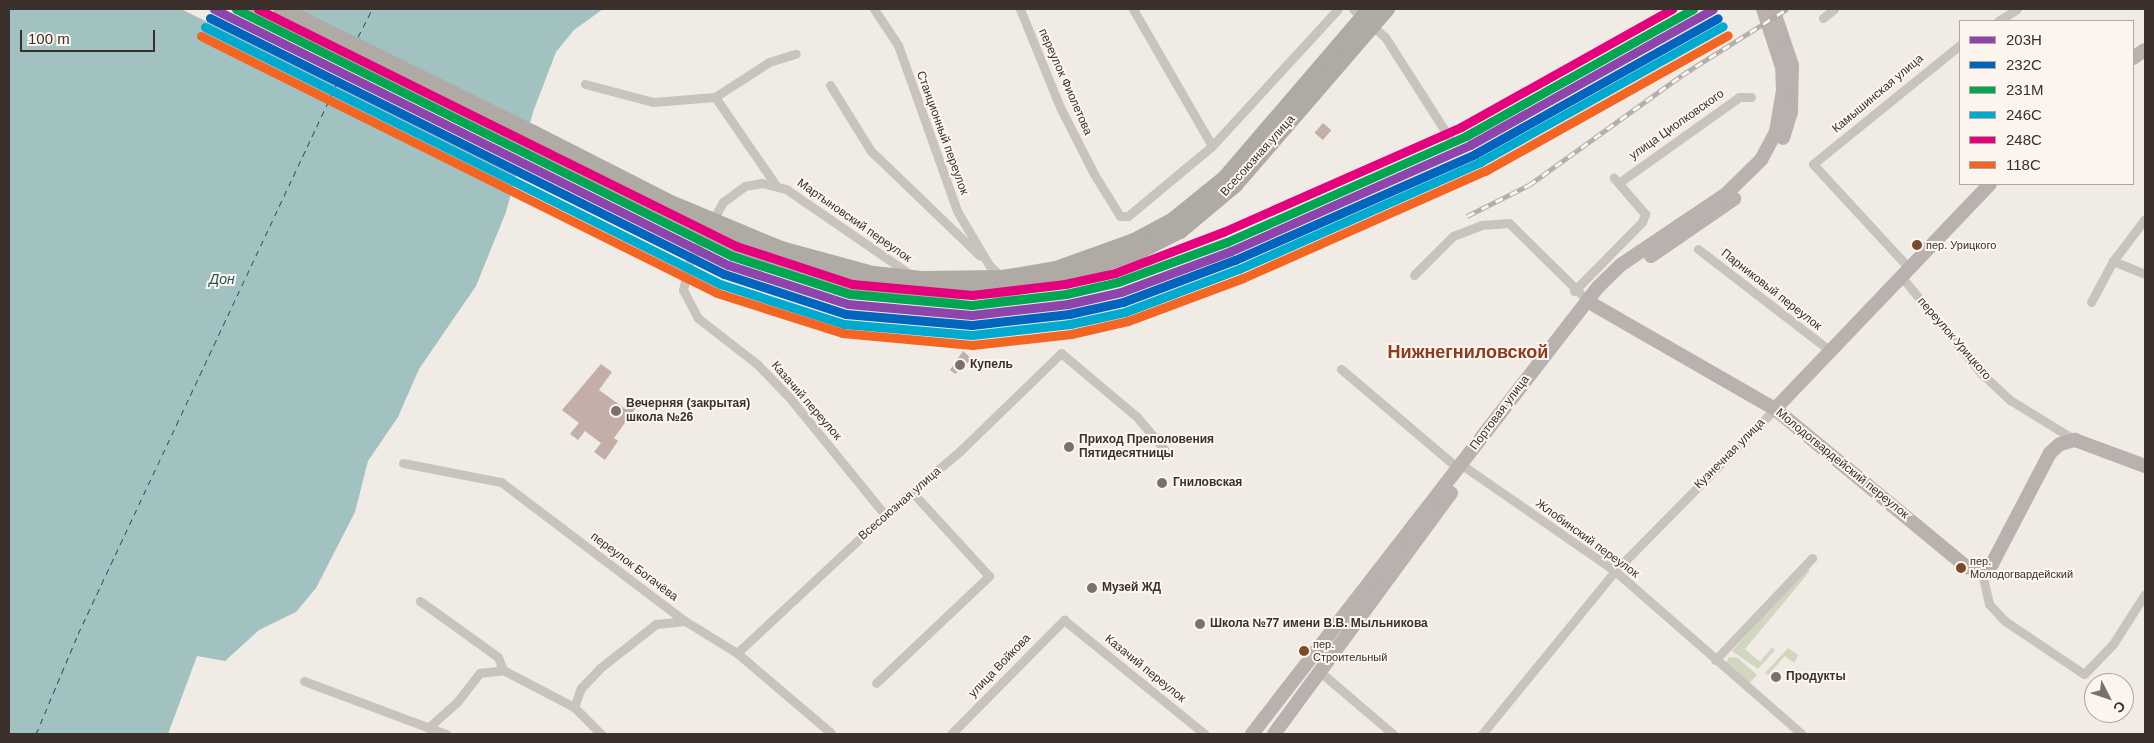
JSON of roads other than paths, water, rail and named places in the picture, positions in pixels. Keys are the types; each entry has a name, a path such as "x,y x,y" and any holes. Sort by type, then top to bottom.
{"highway":[{"path":"246,9 668,218 779,256"},
{"path":"281,9 779,256"},
{"name":"Всесоюзная улица","path":"905,282 1003,278 1056,269 1134,241 1172,221 1225,178 1365,15 1387,9"},
{"name":"Всесоюзная улица","path":"779,256 823,278 1003,290 1060,279 1138,252 1180,231 1236,185 1365,15"}],"main road":[{"name":"Портовая улица","path":"1252,734 1463,468 1590,302 1622,264 1726,194 1761,160 1776,132 1783,90 1782,67 1763,9"},
{"name":"Портовая улица","path":"1590,302 1628,272 1733,200 1769,165 1785,136 1792,88 1792,65 1772,9"},
{"path":"2134,57 2145,50"},
{"name":"Кузнечная улица","path":"1775,409 1904,271 1989,185"},
{"name":"Молодогвардейский переулок","path":"1590,302 1775,409 1963,564 1981,569"},
{"path":"1981,569 1992,564 2050,453 2060,444 2075,440"},
{"name":"переулок Урицкого","path":"2075,440 2145,466"},
{"name":"Портовая улица","path":"1274,734 1463,468"}],"street":[{"name":"Станционный переулок","path":"874,9 898,44 957,211 989,265"},
{"name":"переулок Фиолетова","path":"1020,9 1060,107 1120,216 1138,211 1212,146"},
{"path":"1133,9 1212,146 1338,9"},
{"path":"1823,18 1834,9"},
{"path":"2000,20 2017,9"},
{"path":"1365,15 1449,137"},
{"name":"Камышинская улица","path":"1813,164 1959,46"},
{"path":"585,84 653,102 715,97 769,62 796,54"},
{"name":"Станционный переулок","path":"830,85 871,151 1003,278"},
{"path":"715,97 775,184"},
{"name":"улица Циолковского","path":"1574,291 1642,222 1645,214 1617,180 1739,97 1752,98"},
{"name":"переулок Урицкого","path":"1813,164 1904,271 1981,373 2010,400 2075,440"},
{"name":"Мартыновский переулок","path":"775,184 905,282"},
{"name":"Казачий переулок","path":"775,184 745,186 723,202 689,263 683,290 698,318 757,364 789,397 885,515"},
{"path":"2091,302 2113,261 2145,219"},
{"name":"Молодогвардейский переулок","path":"1414,275 1453,236 1481,225 1510,223 1574,291 1590,302"},
{"name":"Парниковый переулок","path":"1698,249 1829,350"},
{"path":"2113,261 2145,274"},
{"name":"Всесоюзная улица","path":"736,653 885,515 913,493 1060,353 1137,417 1165,450"},
{"name":"Жлобинский переулок","path":"1341,369 1463,468 1615,571 1802,734"},
{"name":"Кузнечная улица","path":"1482,734 1615,571 1775,409"},
{"name":"переулок Богачёва","path":"402,463 501,482 685,621 736,653 831,733"},
{"path":"876,683 989,576 913,493"},
{"path":"1715,660 1812,558"},
{"path":"1981,569 1988,604 2006,621 2084,674 2113,644 2145,594"},
{"path":"420,601 498,656 503,670"},
{"name":"улица Войкова","path":"951,734 1028,653 1064,620 1068,623"},
{"path":"574,707 581,688 600,668 656,624 685,621"},
{"name":"Казачий переулок","path":"1068,623 1205,734"},
{"path":"428,728 457,702 480,673 503,670 574,707 599,734"},
{"path":"1319,671 1393,734"},
{"path":"304,682 446,734"}],"water":[{"name":"Дон","path":"9,9 603,9 574,30 556,52 533,112 506,212 476,286 419,369 398,417 368,461 355,512 316,588 296,612 259,630 225,661 197,656 168,734 9,734"}],"railway":[{"path":"1467,216 1529,185 1682,75 1787,9"}],"place":[{"name":"пер. Урицкого","path":"1917,245"},
{"name":"Купель","path":"960,365"},
{"name":"Вечерняя (закрытая) школа №26","path":"616,411"},
{"name":"Приход Преполовения Пятидесятницы","path":"1069,447"},
{"name":"Гниловская","path":"1162,483"},
{"name":"пер. Молодогвардейский","path":"1961,568"},
{"name":"Музей ЖД","path":"1092,588"},
{"name":"Школа №77 имени В.В. Мыльникова","path":"1200,624"},
{"name":"пер. Строительный","path":"1304,651"},
{"name":"Продукты","path":"1776,677"}],"district":[{"name":"Нижнегниловской","path":"1468,352"}]}
